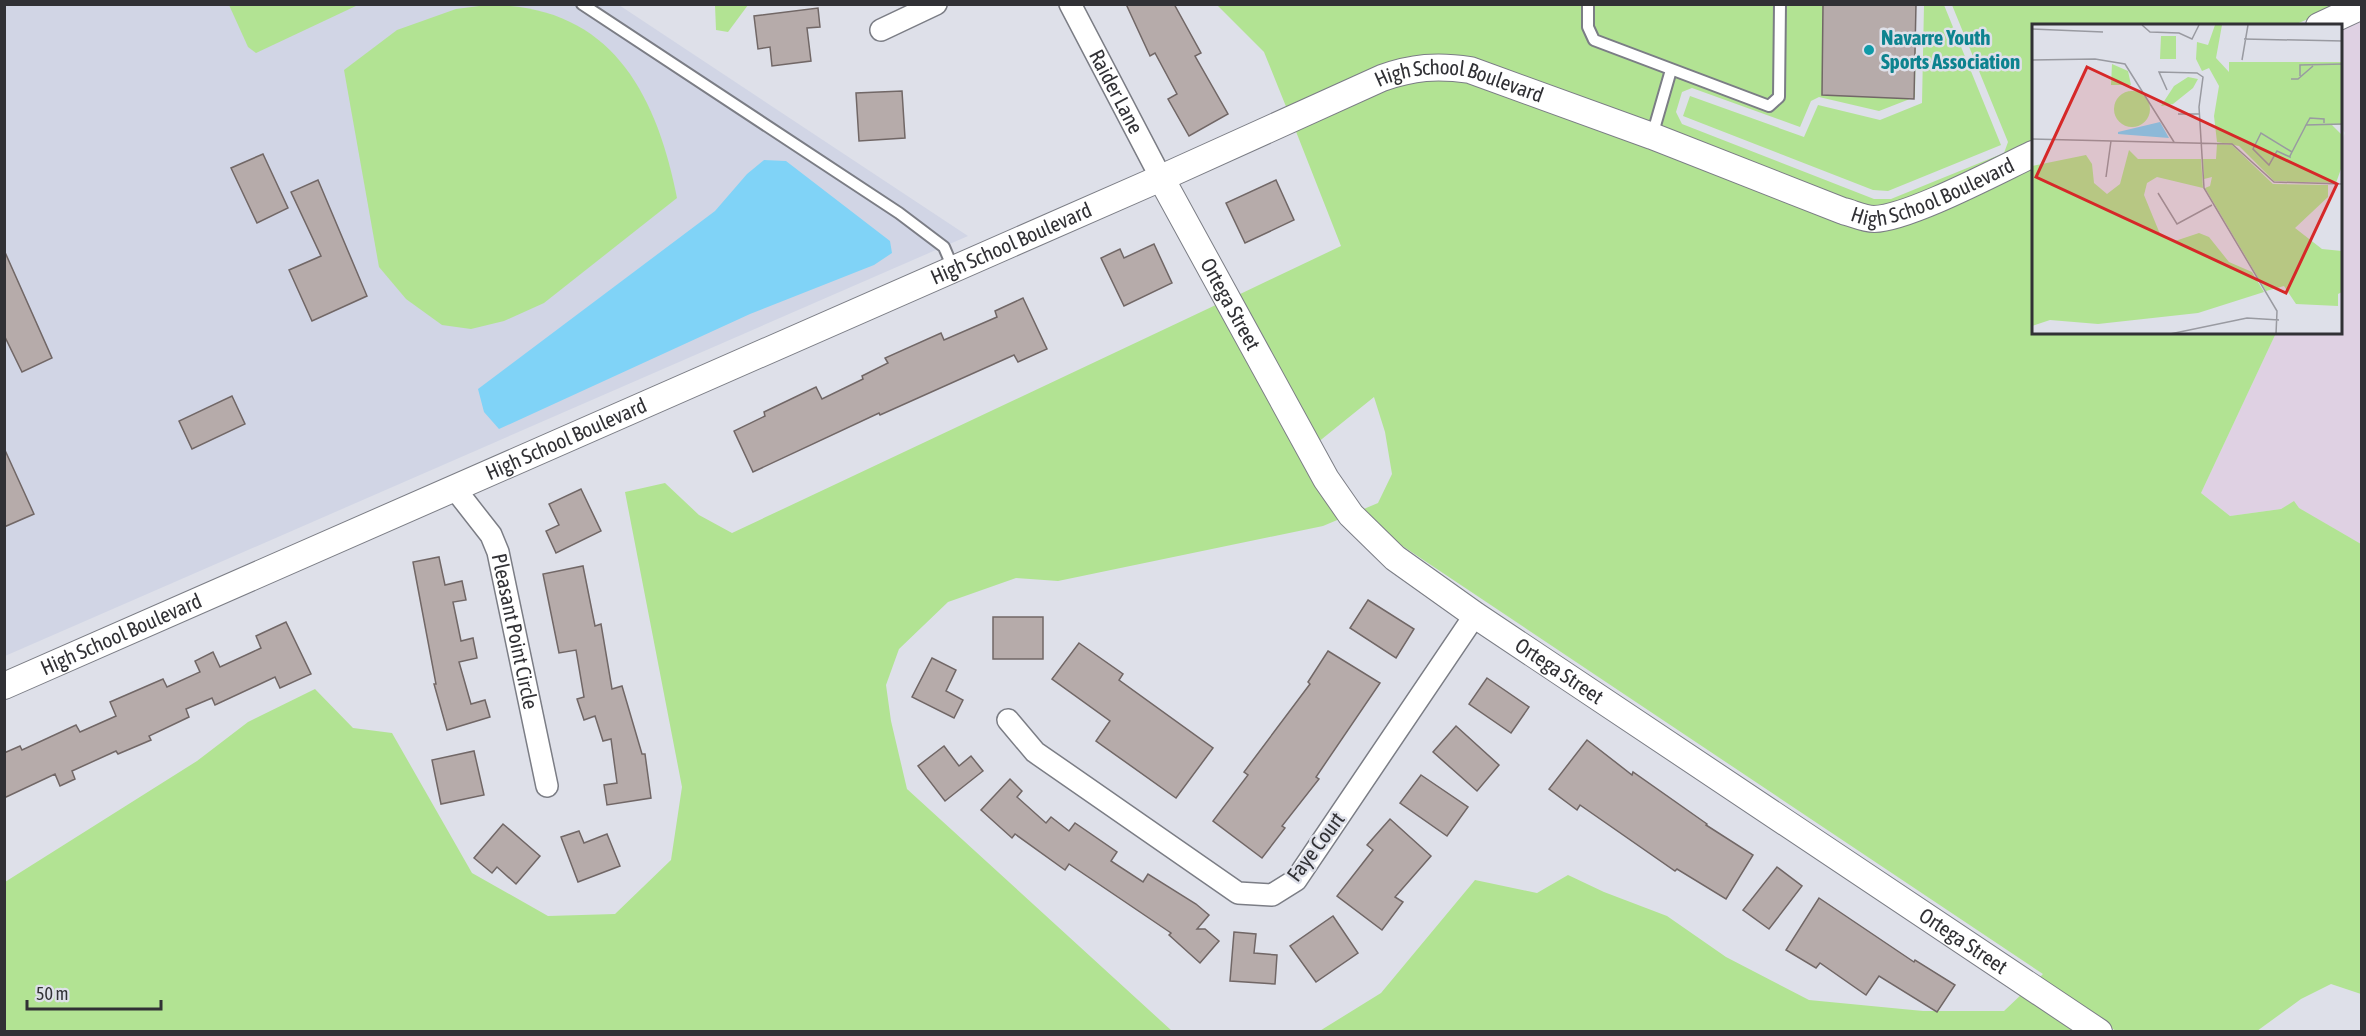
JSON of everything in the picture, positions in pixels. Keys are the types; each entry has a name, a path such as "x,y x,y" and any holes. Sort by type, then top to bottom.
{"street":[{"path":"881,30 936,4"},
{"name":"Raider Lane","path":"1070,4 1161,178"},
{"path":"2323,24 2361,6"},
{"name":"High School Boulevard","path":"4,686 1161,178 1382,78 1410,69 1439,65 1470,70 1872,219 1891,217 1922,205 2032,154"},
{"name":"Ortega Street","path":"1161,178 1326,478 1351,515 1395,558 1475,615 2099,1032"},
{"name":"Pleasant Point Circle","path":"455,489 491,535 498,552 547,786"},
{"name":"Faye Court","path":"1008,720 1035,752 1238,892 1272,895 1296,880 1475,615"}],"lane":[{"path":"582,4 908,220 944,247 954,268"},
{"path":"1588,4 1588,27 1594,40 1764,105 1773,104 1779,97 1780,4"},
{"path":"1652,136 1671,70"}],"shaded area":[{"path":"5,5 619,5 968,236 5,656"},
{"path":"2361,18 2361,544 2298,508 2294,502 2281,509 2230,516 2201,493 2276,334 2342,334 2342,140 2345,133 2342,129 2342,27"}],"green space":[{"path":"715,4 748,5 728,32 716,30"},
{"path":"229,5 358,5 256,53 248,47"},
{"path":"487,5 530,9 566,20 596,38 620,61 640,90 656,123 668,159 677,198 544,303 504,321 471,329 442,325 406,299 379,267 344,70 397,30 456,9"},
{"path":"1217,5 1916,5 1915,97 1879,111 1819,97 1811,101 1800,127 1692,88 1682,92 1676,112 1682,124 1874,199 1891,199 2004,153 2008,142 1952,5 2341,5 2296,24 2032,24 2032,143 1918,195 1872,209 1471,60 1287,109 1264,52"},
{"path":"1924,5 1944,5 2001,145 1888,191 1873,190 1683,116 1690,96 1804,137 1818,105 1880,120 1922,103"},
{"path":"1412,78 1469,80 1840,220 2032,166 2032,334 2276,334 2201,493 2230,516 2281,509 2294,501 2299,508 2361,544 2361,994 2331,984 2301,999 2257,1031 2116,1031 2038,979 2043,974 1383,533 1359,511 1378,503 1392,474 1385,432 1374,397 1317,443 1236,296 1341,246 1295,129"},
{"path":"1220,303 1342,518 1323,526 1058,581 1016,578 948,602 899,649 886,685 891,721 907,789 1172,1031 5,1032 5,882 197,761 248,722 315,689 353,728 392,733 472,873 548,916 615,914 671,860 682,787 625,492 665,483 699,515 732,533"},
{"path":"1568,875 1604,892 1667,916 1726,957 1809,1000 1923,1011 2004,1011 2024,992 2082,1032 1318,1032 1381,993 1475,880 1537,893"}],"water":[{"path":"764,160 786,161 890,241 892,253 874,265 750,314 499,429 484,412 478,389 715,211 747,174"}],"building":[{"path":"1126,4 1174,4 1201,53 1195,56 1228,114 1189,136 1168,99 1177,94 1155,53 1150,56"},
{"name":"Navarre Youth Sports Association","path":"1823,4 1916,4 1914,99 1822,95"},
{"path":"818,8 820,27 807,28 811,61 772,66 770,47 758,49 754,16"},
{"path":"902,91 905,138 859,141 856,93"},
{"path":"263,154 288,208 257,223 231,168"},
{"path":"318,180 367,296 312,321 289,270 321,256 291,192"},
{"path":"1276,180 1294,220 1245,243 1226,203"},
{"path":"1154,244 1172,283 1124,306 1101,258 1120,249 1124,258"},
{"path":"4,250 52,358 22,372 4,335"},
{"path":"1023,298 1047,349 1018,362 1014,355 880,415 879,413 753,472 734,431 765,416 764,412 816,387 822,399 863,379 862,376 888,363 885,358 941,333 944,340 997,317 995,311"},
{"path":"232,396 245,424 192,449 179,421"},
{"path":"4,448 34,514 4,527"},
{"path":"581,489 601,531 556,553 546,531 559,525 549,504"},
{"path":"439,557 445,585 462,581 466,600 453,602 461,641 473,638 477,658 459,662 471,704 485,700 490,717 447,730 434,684 436,684 413,562"},
{"path":"583,566 595,626 601,624 612,689 622,686 642,754 645,754 651,798 607,805 604,785 617,783 611,739 603,741 595,716 584,720 577,699 584,697 576,650 559,653 543,574"},
{"path":"1368,600 1414,629 1396,658 1350,628"},
{"path":"993,617 1043,617 1043,659 993,659"},
{"path":"286,622 311,674 280,688 275,677 215,705 212,698 186,709 189,717 149,736 151,740 118,754 116,751 72,771 75,779 60,786 55,774 4,798 4,753 20,746 22,750 76,725 80,732 116,716 110,702 163,679 167,687 200,672 195,661 213,652 220,667 261,648 256,636"},
{"path":"1079,643 1123,674 1119,680 1213,748 1176,798 1096,741 1110,721 1052,679"},
{"path":"1328,651 1380,683 1316,777 1319,779 1282,826 1285,828 1262,858 1213,821 1248,775 1244,772 1310,684 1308,682"},
{"path":"932,658 956,670 946,691 963,700 954,718 912,697"},
{"path":"1487,678 1529,707 1511,733 1469,704"},
{"path":"1456,726 1499,765 1477,791 1433,752"},
{"path":"1587,740 1632,775 1633,772 1706,825 1753,855 1726,899 1677,869 1675,871 1580,805 1577,810 1549,789"},
{"path":"944,746 959,766 971,756 983,771 945,801 918,766"},
{"path":"474,751 484,795 441,804 432,760"},
{"path":"1421,775 1468,807 1447,836 1400,803"},
{"path":"1010,779 1022,791 1017,797 1046,823 1051,817 1069,831 1075,823 1117,852 1111,861 1143,882 1148,874 1196,904 1209,915 1197,929 1205,929 1219,941 1200,963 1169,935 1171,933 1069,864 1065,870 1015,834 1012,838 981,810"},
{"path":"1390,819 1431,856 1395,897 1403,902 1382,930 1337,896 1373,850 1367,845"},
{"path":"503,824 540,856 516,884 497,867 492,873 474,858"},
{"path":"579,831 584,843 607,834 620,866 578,882 561,837"},
{"path":"1777,867 1802,886 1769,929 1743,910"},
{"path":"1819,898 1914,962 1915,960 1955,985 1937,1012 1879,976 1866,995 1820,963 1816,968 1786,950"},
{"path":"1333,916 1358,953 1316,982 1290,946"},
{"path":"1234,932 1256,934 1254,953 1277,955 1275,984 1230,981"}],"place":[{"name":"Navarre Youth Sports Association","path":"1869,50"}]}
